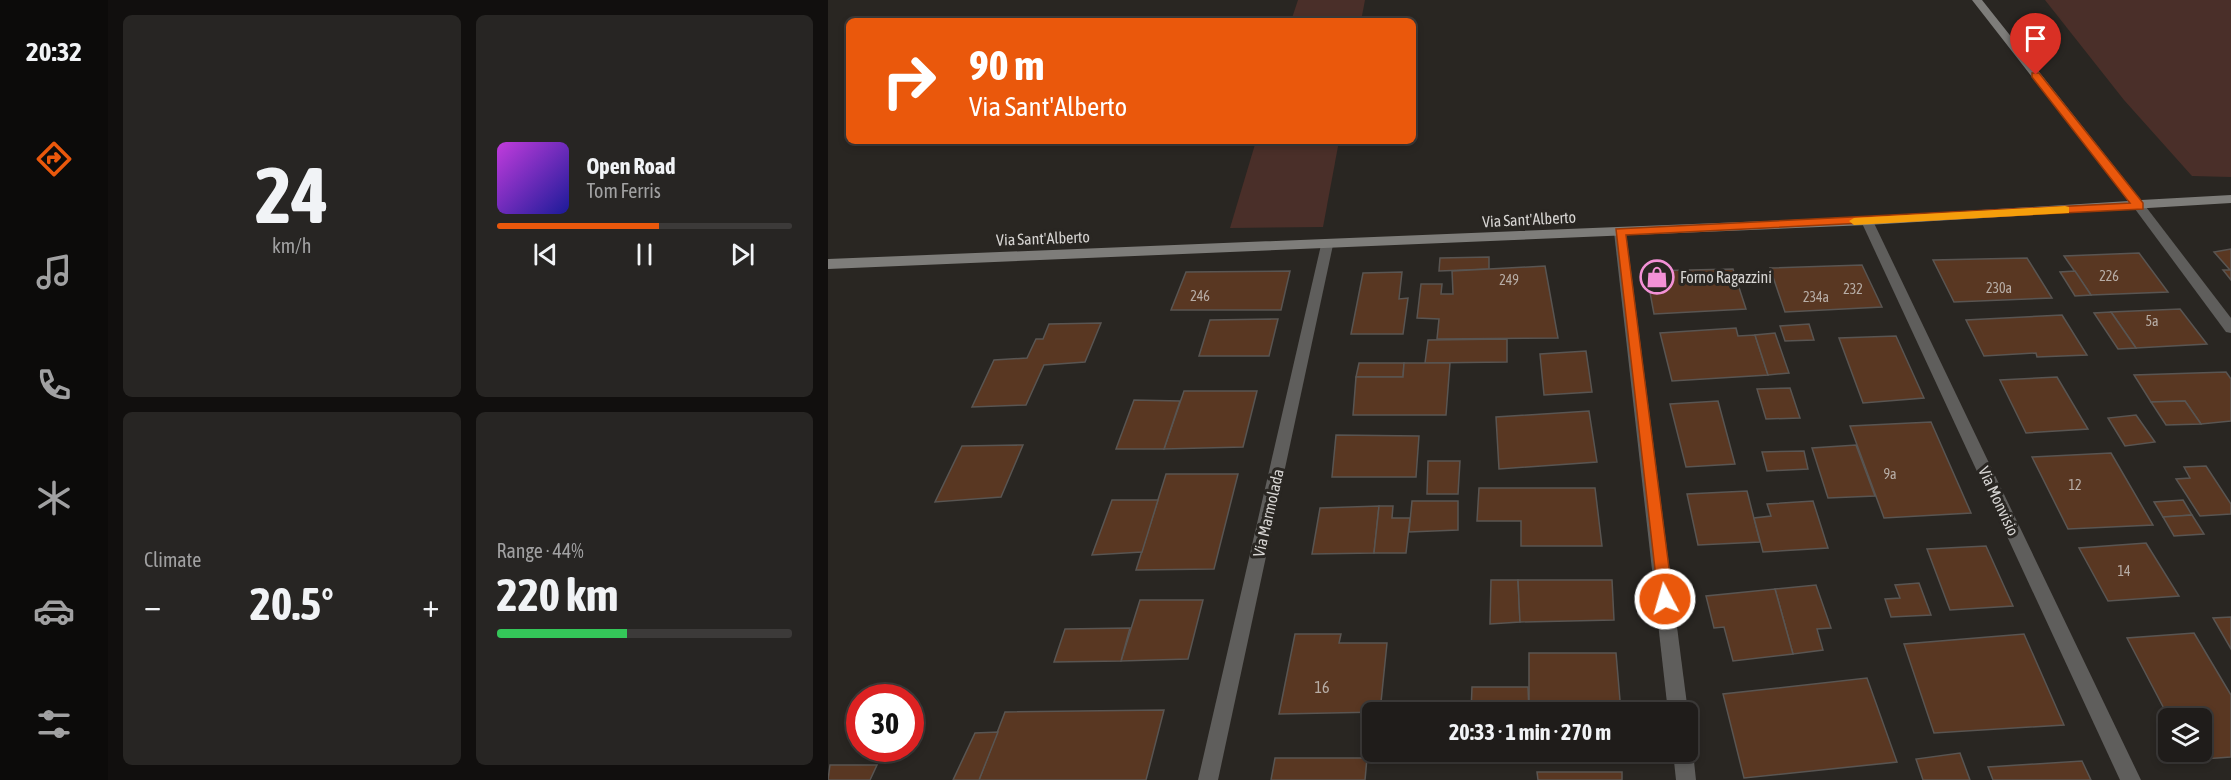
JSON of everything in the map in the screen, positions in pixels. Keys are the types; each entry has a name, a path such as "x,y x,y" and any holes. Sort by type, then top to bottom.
{"street":[{"path":"1977,0 2139,206 2231,328"},
{"name":"Via Sant'Alberto","path":"828,264 1867,221 2231,199"},
{"name":"Via Monvisio","path":"1867,221 2131,780"},
{"path":"1620,232 1677,702"},
{"name":"Via Marmolada","path":"1208,780 1327,245"},
{"path":"1684,762 1686,780"}],"shaded area":[{"path":"1298,0 1365,0 1362,18 1292,18"},
{"path":"2045,0 2231,0 2231,177 2192,176 2124,100"},
{"path":"1255,144 1338,144 1323,227 1230,228"}],"building":[{"path":"2231,249 2231,280 2223,270 2230,270 2214,252"},
{"path":"2139,253 2168,292 2091,295 2064,256"},
{"path":"1489,257 1489,269 1439,271 1440,258"},
{"path":"2027,258 2052,298 1954,302 1933,260"},
{"path":"1862,265 1882,307 1785,312 1770,268"},
{"path":"1545,266 1558,338 1437,339 1439,319 1417,318 1421,284 1442,284 1441,294 1453,294 1452,271"},
{"path":"1733,269 1746,309 1654,314 1646,271"},
{"path":"1290,271 1281,310 1171,310 1186,272"},
{"path":"2075,271 2091,295 2075,296 2060,272"},
{"path":"1402,272 1399,299 1408,298 1403,334 1351,334 1363,273"},
{"path":"2180,309 2207,344 2136,348 2111,312"},
{"path":"2111,312 2136,348 2118,349 2094,313"},
{"path":"2062,315 2087,355 2037,357 2036,353 1984,356 1966,320"},
{"path":"1278,319 1269,356 1199,356 1210,320"},
{"path":"1101,323 1085,362 1044,365 1026,405 972,407 994,360 1027,358 1036,339 1043,339 1049,324"},
{"path":"1809,324 1814,340 1785,341 1780,326"},
{"path":"1736,328 1738,336 1755,335 1768,375 1672,381 1660,333"},
{"path":"1775,333 1789,373 1768,375 1755,335"},
{"path":"1896,336 1924,398 1863,403 1839,338"},
{"path":"1507,339 1507,362 1425,363 1428,340"},
{"path":"1586,351 1592,392 1544,395 1540,354"},
{"path":"1359,363 1404,363 1403,377 1356,377"},
{"path":"1404,363 1450,363 1446,415 1353,415 1356,377 1403,377"},
{"path":"2226,372 2231,379 2231,421 2201,424 2185,401 2151,402 2134,375"},
{"path":"2057,377 2088,429 2026,433 2000,380"},
{"path":"1790,388 1800,418 1766,419 1757,389"},
{"path":"1184,391 1257,391 1243,447 1164,449"},
{"path":"1134,400 1180,401 1164,449 1116,449"},
{"path":"1718,401 1735,464 1686,467 1670,404"},
{"path":"2185,401 2201,424 2166,425 2151,402"},
{"path":"1589,411 1597,462 1499,469 1496,417"},
{"path":"2136,415 2155,442 2125,446 2108,418"},
{"path":"1931,422 1971,513 1884,518 1850,426"},
{"path":"1336,435 1419,436 1416,477 1332,477"},
{"path":"1023,445 1001,497 935,502 962,446"},
{"path":"1856,445 1875,496 1828,498 1812,448"},
{"path":"1804,451 1808,469 1767,471 1762,452"},
{"path":"2111,453 2153,525 2068,529 2032,457"},
{"path":"1428,461 1460,461 1458,494 1427,494"},
{"path":"2206,466 2231,504 2231,514 2200,516 2176,479 2190,478 2184,467"},
{"path":"1166,474 1238,474 1214,569 1136,570"},
{"path":"1479,488 1595,488 1602,546 1521,546 1521,521 1477,521"},
{"path":"1747,491 1760,542 1698,545 1687,494"},
{"path":"1112,500 1158,500 1142,552 1092,555"},
{"path":"2183,500 2192,515 2163,517 2154,502"},
{"path":"1412,501 1458,501 1458,530 1409,532"},
{"path":"1813,501 1828,548 1763,552 1754,518 1771,516 1767,504"},
{"path":"1379,506 1374,553 1312,554 1320,508"},
{"path":"1379,506 1393,506 1392,518 1410,518 1406,553 1374,553"},
{"path":"2192,515 2204,534 2174,536 2163,517"},
{"path":"2146,543 2179,596 2108,601 2079,548"},
{"path":"1986,546 2013,606 1950,610 1927,549"},
{"path":"1491,580 1518,580 1520,622 1490,624"},
{"path":"1518,580 1612,580 1614,620 1520,622"},
{"path":"1919,583 1931,615 1891,617 1885,599 1900,598 1895,585"},
{"path":"1816,585 1831,628 1817,629 1823,650 1793,654 1775,589"},
{"path":"1775,589 1793,654 1733,661 1724,627 1714,628 1706,596"},
{"path":"1140,600 1203,600 1188,659 1121,661"},
{"path":"2231,617 2231,649 2213,618"},
{"path":"1130,628 1121,661 1054,662 1065,629"},
{"path":"2194,633 2231,695 2231,757 2212,758 2212,708 2164,708 2127,638"},
{"path":"1295,634 1341,634 1339,643 1387,643 1381,702 1362,702 1362,712 1279,714"},
{"path":"2024,634 2064,725 1934,733 1904,644"},
{"path":"1529,653 1616,653 1620,702 1529,702"},
{"path":"1867,678 1897,762 1744,778 1723,694"},
{"path":"1472,687 1528,687 1529,702 1471,702"},
{"path":"1164,710 1146,780 979,780 1005,712"},
{"path":"998,732 979,780 953,780 975,733"},
{"path":"1960,753 1970,780 1923,780 1916,759"},
{"path":"1275,758 1362,758 1362,762 1367,762 1365,780 1271,780"},
{"path":"2082,761 2091,780 1993,780 1988,767"},
{"path":"830,765 877,765 870,780 828,780"},
{"path":"1537,772 1622,772 1622,780 1538,780"}],"slow traffic":[{"path":"1854,221 2065,210"}],"place":[{"name":"Forno Ragazzini","path":"1657,277"}],"route":[{"path":"1665,599 1625,257 1620,232 2139,206 2036,75"}]}
